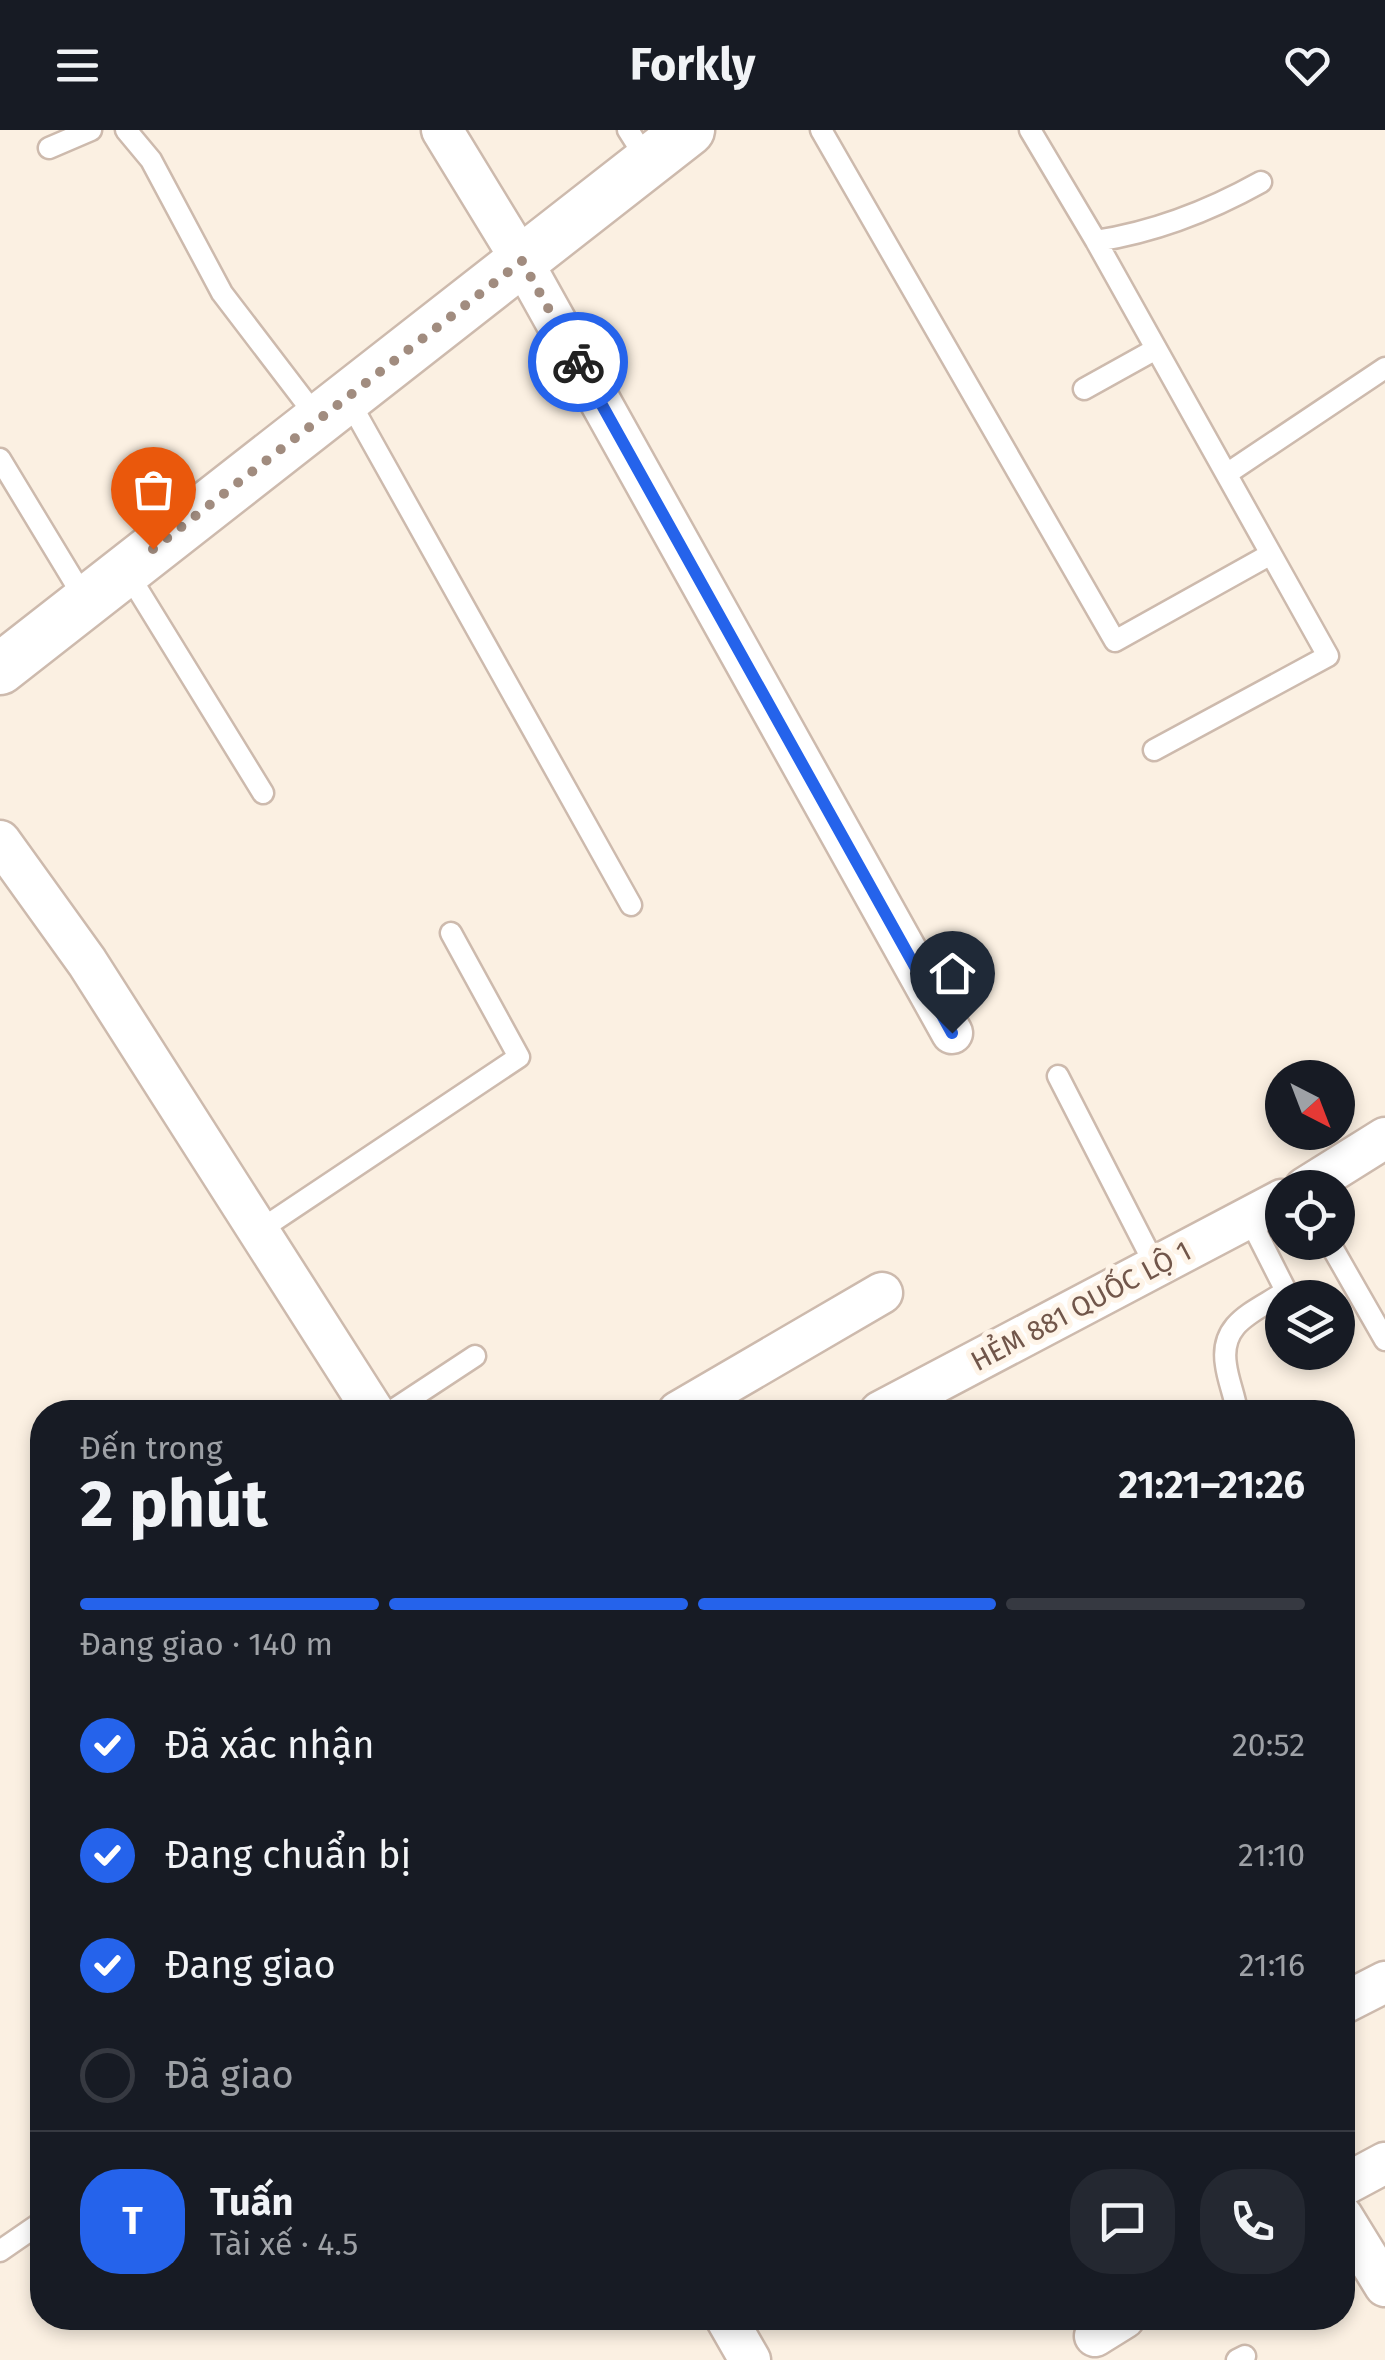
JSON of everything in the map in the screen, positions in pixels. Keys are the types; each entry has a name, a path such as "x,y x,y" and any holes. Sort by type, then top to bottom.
{"street":[{"path":"442,130 522,261 952,1033"},
{"path":"0,669 522,261 638,146 689,130"},
{"path":"0,841 87,962 366,1400"},
{"path":"1334,1170 1385,1138"},
{"name":"HẺM 881 QUỐC LỘ 1","path":"903,1400 1265,1210"},
{"path":"699,1400 882,1293"},
{"path":"1355,1997 1385,1982"},
{"path":"1355,2179 1385,2163"},
{"path":"1355,2237 1385,2286"}],"lane":[{"path":"49,148 91,130"},
{"path":"126,130 151,160 222,293 333,408 631,905"},
{"path":"821,130 1115,641 1271,554"},
{"path":"1030,130 1228,473 1328,656 1154,750"},
{"path":"1096,241 1179,221 1262,182"},
{"path":"1084,389 1156,349"},
{"path":"1228,473 1385,368"},
{"path":"0,459 86,602"},
{"path":"126,570 263,793"},
{"path":"257,1232 519,1057 451,933"},
{"path":"1058,1076 1156,1267"},
{"path":"1234,1400 1224,1338 1234,1325 1286,1291 1278,1260"},
{"path":"1339,1260 1385,1340"},
{"path":"408,1400 476,1356"},
{"path":"0,2251 30,2230"}],"way so far":[{"path":"153,549 522,261 578,362"}],"route":[{"path":"578,362 952,1033"}]}
